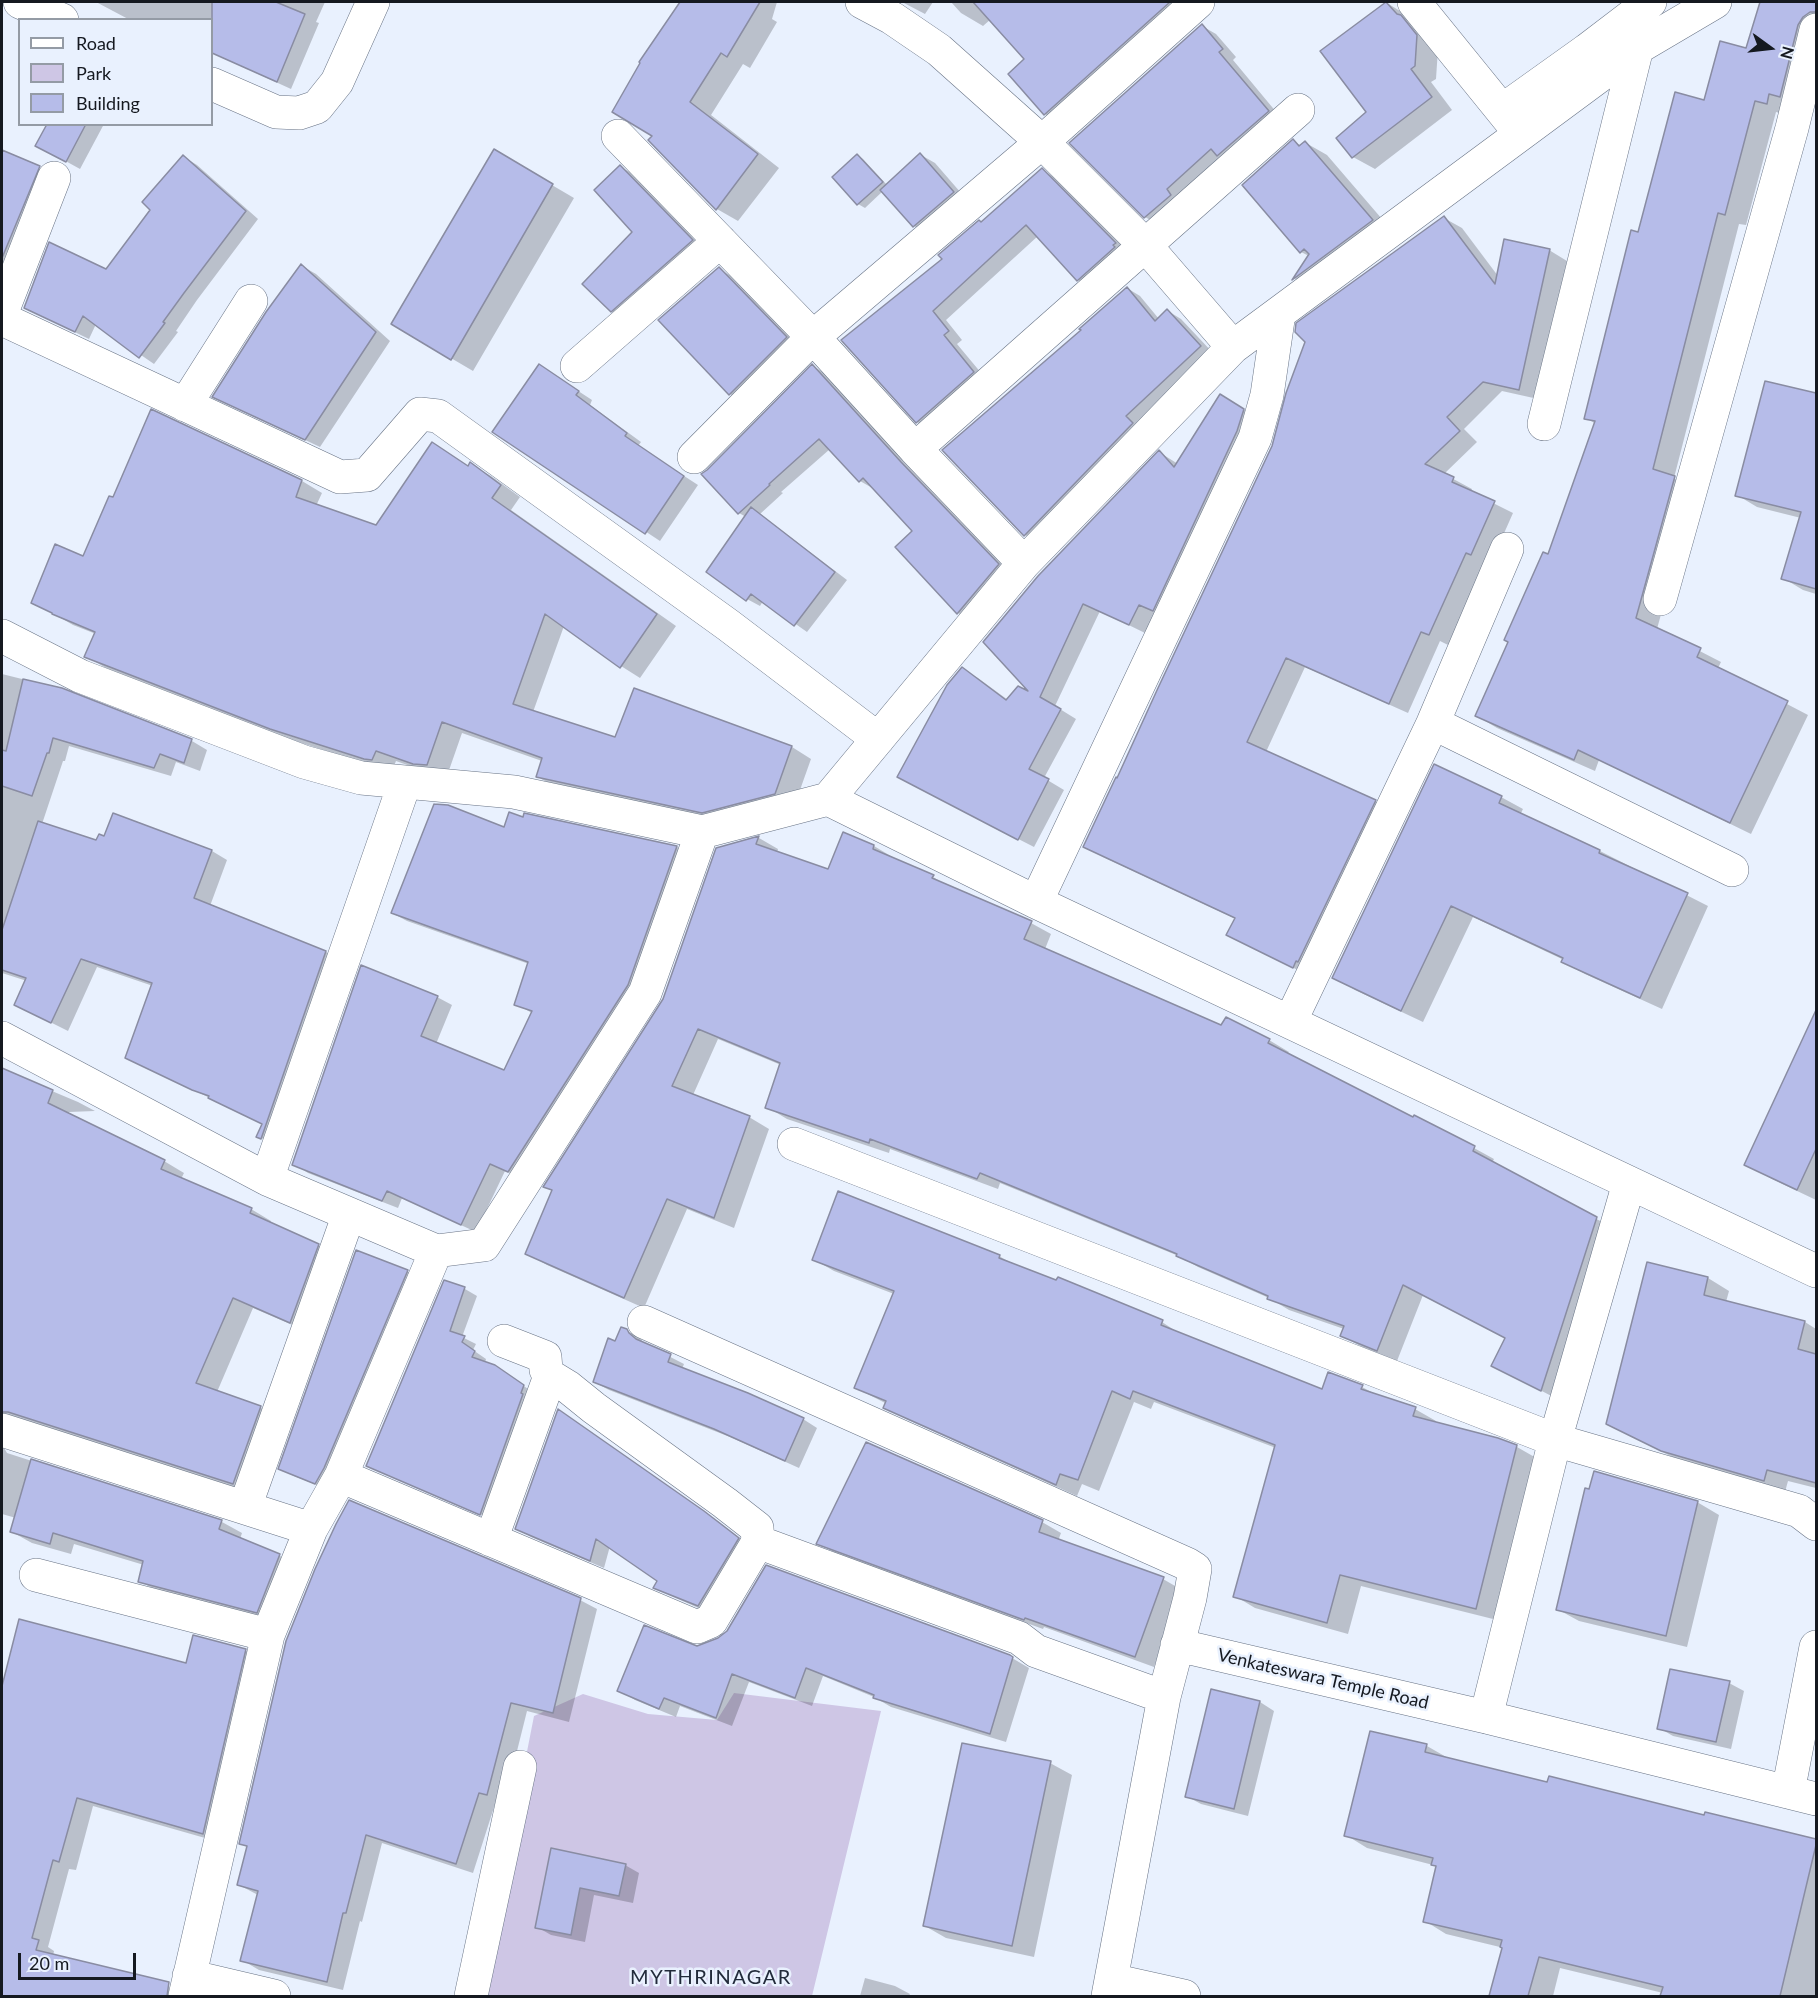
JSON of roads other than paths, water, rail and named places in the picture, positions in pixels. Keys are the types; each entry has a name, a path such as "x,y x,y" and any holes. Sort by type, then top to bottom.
{"street":[{"path":"20,2 57,18"},
{"path":"213,84 276,111 299,113 317,107 337,82 373,2"},
{"path":"862,2 892,18 939,50 1042,142 1145,245 1233,347"},
{"path":"694,457 813,337 1042,142 1198,2"},
{"path":"1414,2 1512,122"},
{"path":"2,636 80,676 304,762 361,778 514,792 702,832 828,799 1024,563 1233,347 1279,313 1512,122 1596,61 1650,2"},
{"path":"1596,61 1637,48 1715,2"},
{"path":"1660,599 1804,132 1816,30"},
{"path":"1544,424 1637,48"},
{"path":"915,449 1298,110"},
{"path":"618,136 813,337 915,449 1024,563"},
{"path":"2,312 54,178"},
{"path":"577,366 720,241"},
{"path":"185,405 251,301"},
{"path":"1036,902 1255,438 1267,395 1279,313"},
{"path":"2,320 340,477 368,475 420,414 438,416 728,625 878,739"},
{"path":"1290,1022 1433,723 1507,549"},
{"path":"1433,723 1732,870"},
{"path":"267,1179 405,782"},
{"path":"828,799 1036,902 1816,1271"},
{"path":"2,1038 267,1179 436,1251 484,1245 645,993 702,832"},
{"path":"794,1144 1555,1440 1799,1511 1816,1524"},
{"path":"1486,1717 1555,1440 1629,1183"},
{"path":"245,1507 349,1214"},
{"path":"274,1996 187,1986 268,1635 311,1528 341,1476 436,1251"},
{"path":"644,1322 1195,1569 1195,1578 1164,1697 1110,1988 1184,1996"},
{"path":"341,1476 697,1627 711,1621 758,1542 757,1528 550,1376 546,1370 545,1357 504,1341"},
{"path":"491,1540 550,1376"},
{"path":"2,1430 311,1528"},
{"path":"758,1542 1019,1638 1036,1651 1164,1697"},
{"path":"36,1575 268,1635"},
{"name":"Venkateswara Temple Road","path":"1177,1644 1486,1717 1802,1796"},
{"path":"1802,1796 1816,1647"},
{"path":"471,1996 520,1767"}],"district":[{"name":"MYTHRINAGAR","path":"711,1978"}]}
